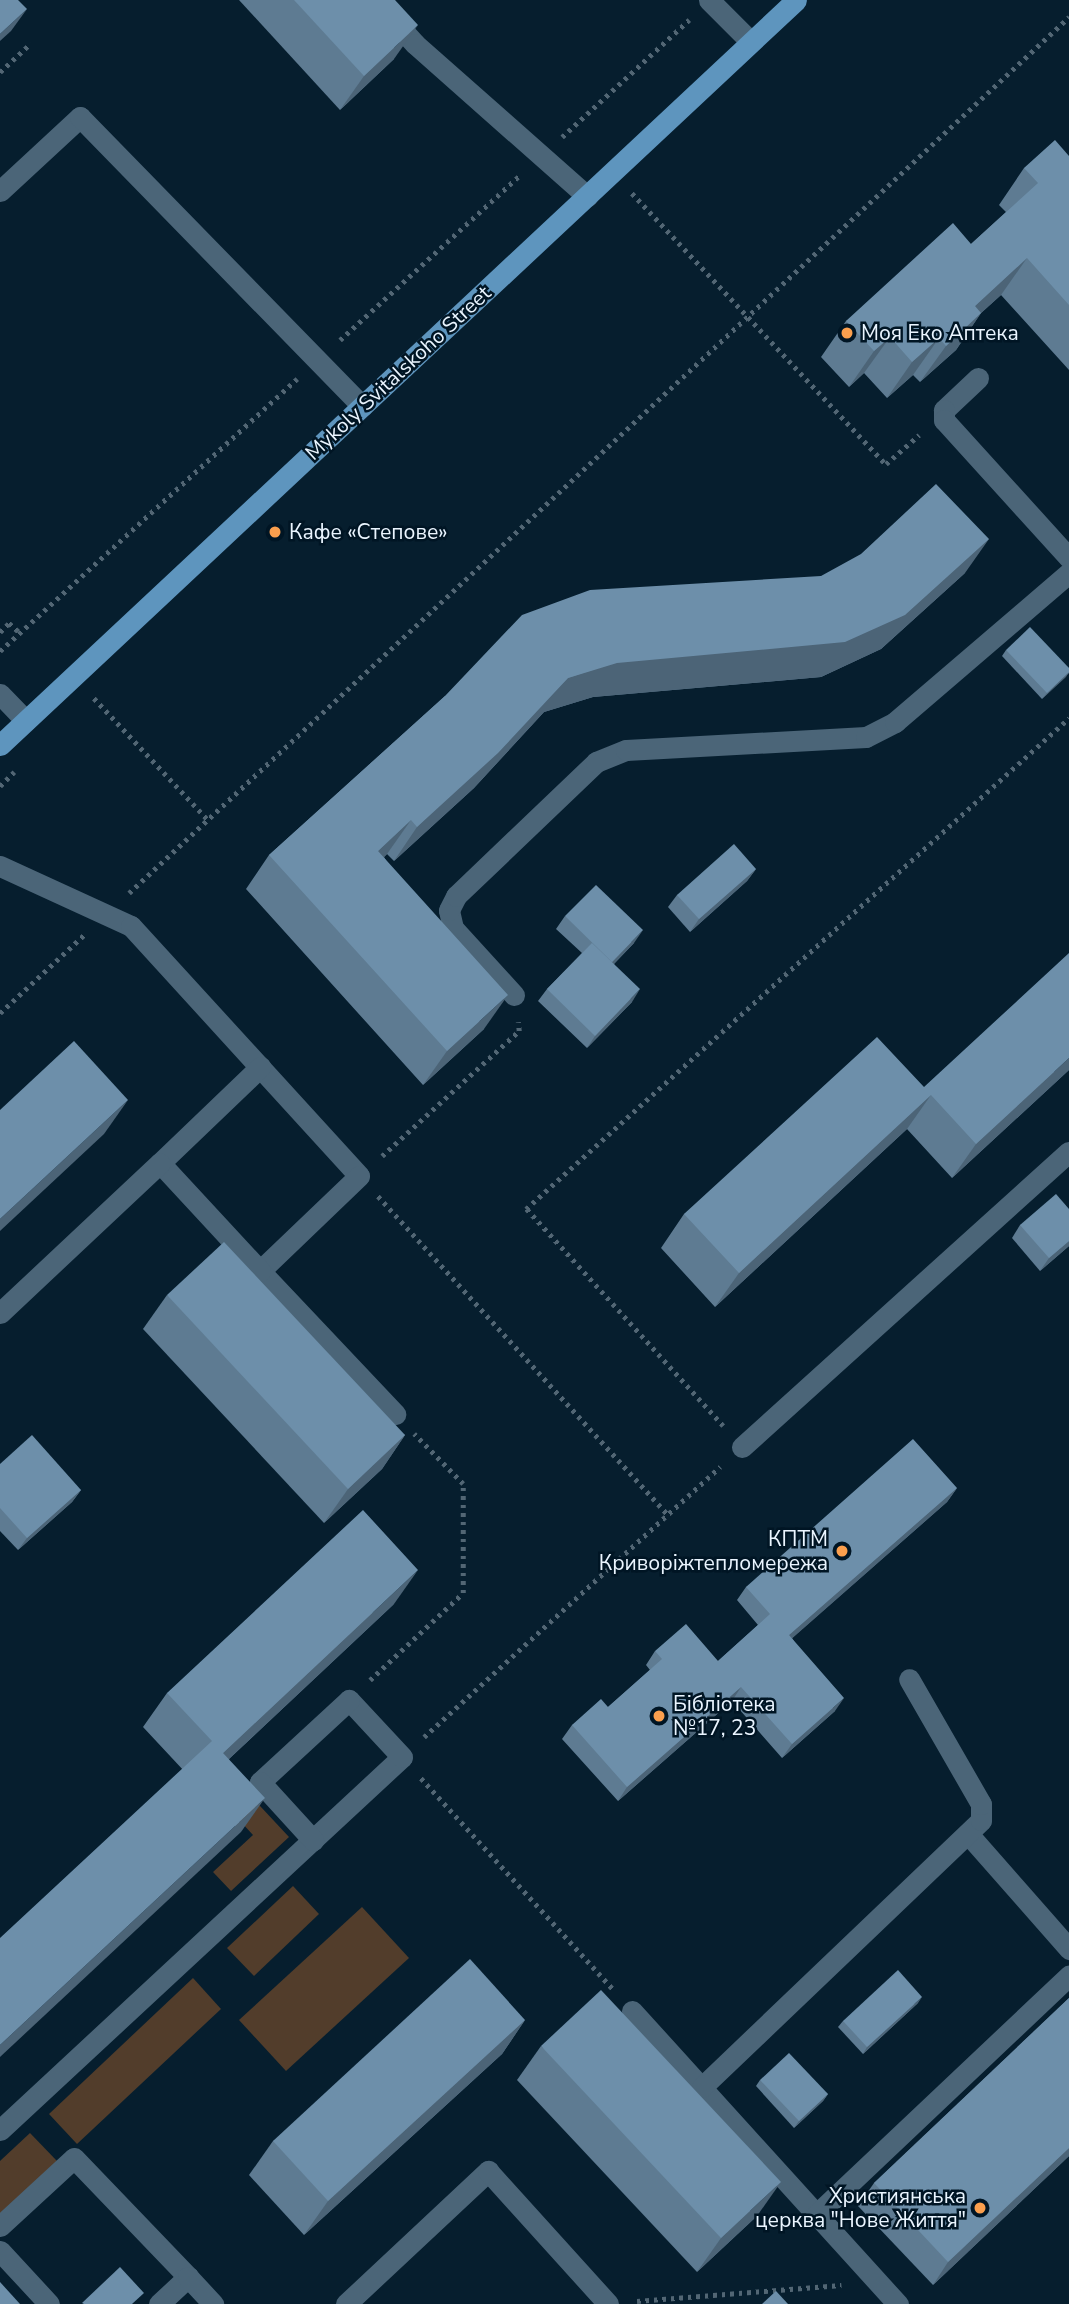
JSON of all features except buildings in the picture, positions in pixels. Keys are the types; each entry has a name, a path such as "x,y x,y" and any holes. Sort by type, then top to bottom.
{"main road":[{"name":"Mykoly Svitalskoho Street","path":"0,745 796,0"}],"lane":[{"path":"374,0 415,44 587,196"},
{"path":"709,0 751,42"},
{"path":"0,191 80,117 362,406"},
{"path":"978,378 942,415 1069,558"},
{"path":"514,995 453,928 449,910 456,896 596,762 626,750 866,737 895,722 1069,573"},
{"path":"0,694 26,721"},
{"path":"0,866 108,912 151,946 359,1176 260,1271"},
{"path":"0,1314 260,1067"},
{"path":"741,1447 1069,1152"},
{"path":"160,1163 395,1414"},
{"path":"702,2087 969,1835 981,1820 981,1804 909,1679"},
{"path":"0,2130 313,1840 402,1757 349,1700 260,1782 313,1840"},
{"path":"969,1835 1069,1949"},
{"path":"817,2214 1069,1976"},
{"path":"632,2011 898,2304"},
{"path":"0,2226 74,2158 213,2304"},
{"path":"346,2304 488,2171 608,2304"},
{"path":"0,2251 50,2304"},
{"path":"159,2304 188,2277"}],"path":[{"path":"0,651 709,0"},
{"path":"0,1013 1069,17"},
{"path":"0,72 31,43"},
{"path":"612,172 886,464 942,415"},
{"path":"0,632 9,623 20,633"},
{"path":"93,697 208,820"},
{"path":"632,2011 402,1757 741,1447 526,1209 1069,718"},
{"path":"514,995 519,1031 359,1176 667,1514"},
{"path":"349,1700 463,1592 463,1484 395,1414"},
{"path":"608,2304 878,2283"}],"shaded area":[{"path":"233,1777 289,1837 231,1891 213,1872 253,1835 215,1794"},
{"path":"293,1886 319,1914 254,1976 227,1948"},
{"path":"362,1907 409,1958 286,2071 239,2020"},
{"path":"193,1978 221,2009 77,2144 49,2114"},
{"path":"30,2133 57,2161 0,2214 0,2161"}],"place":[{"name":"Моя Еко Аптека","path":"847,333"},
{"name":"Кафе «Степове»","path":"275,532"},
{"name":"КПТМ Криворіжтепломережа","path":"842,1551"},
{"name":"Бібліотека №17, 23","path":"659,1716"},
{"name":"Християнська церква \"Нове Життя\"","path":"980,2208"}]}
